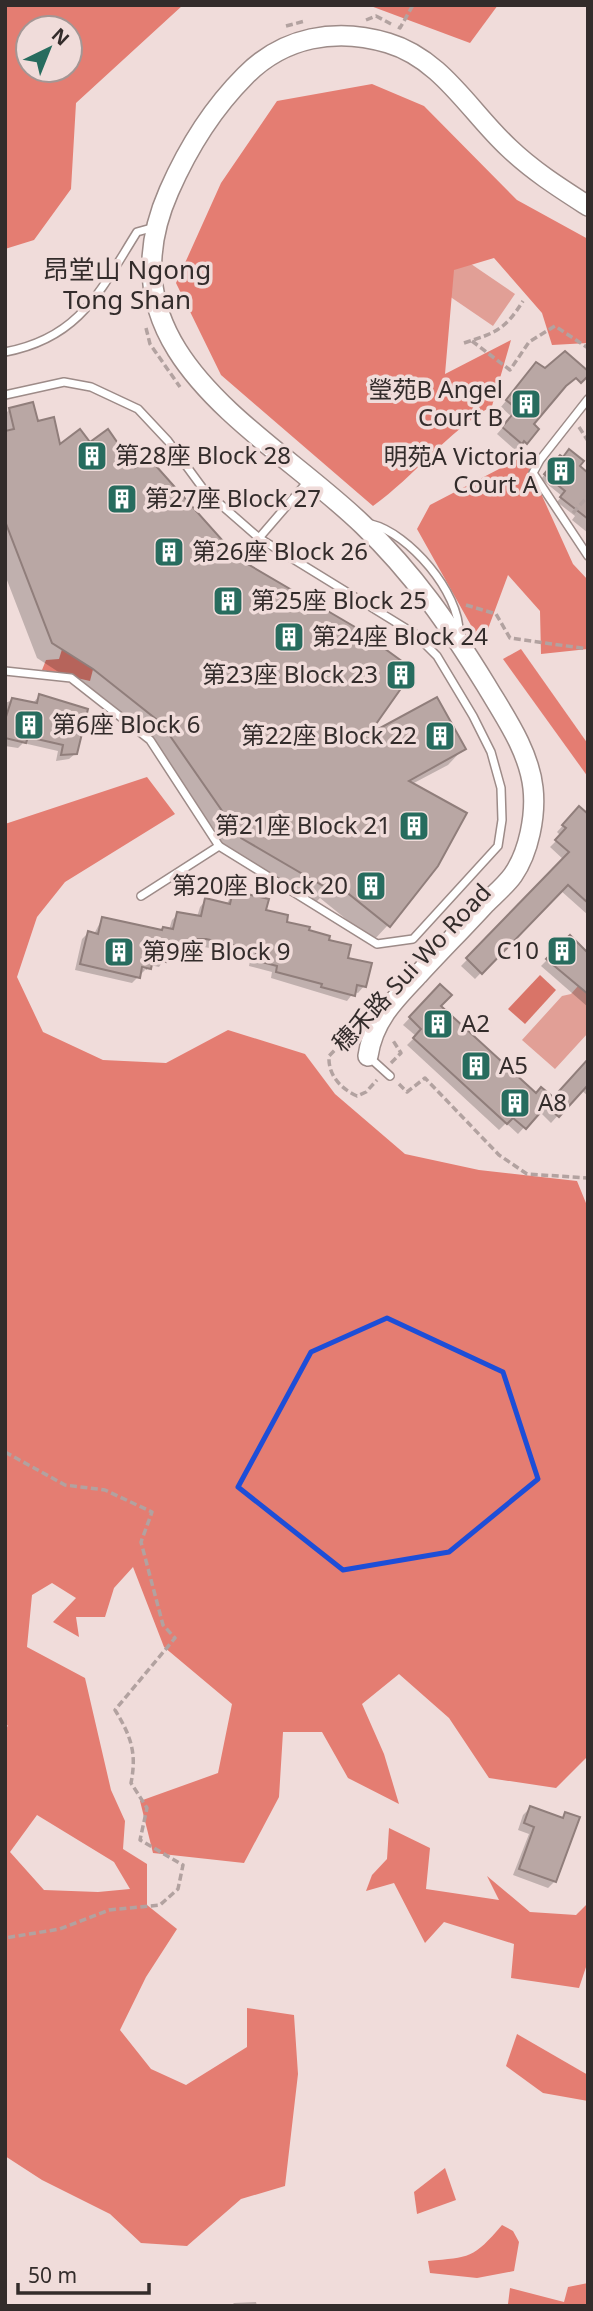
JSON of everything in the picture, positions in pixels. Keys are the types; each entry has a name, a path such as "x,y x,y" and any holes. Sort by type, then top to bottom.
{"street":[{"name":"穗禾路 Sui Wo Road","path":"368,1056 379,1020 514,873 531,832 533,788 520,744 436,605 360,522 206,389 176,352 160,319 151,281 156,226 190,149 242,78 285,47 334,35 385,42 421,58 441,75 511,150 588,206"}],"lane":[{"path":"5,352 42,342 71,323 100,294 137,232 156,226"},
{"path":"5,395 64,382 92,387 138,409 168,441 204,490 259,538 415,634 437,656 474,716 491,752 501,788 502,820 498,846 413,939 377,944 219,846 150,740 71,678 5,671"},
{"path":"588,398 533,473 588,556"},
{"path":"259,538 309,479"},
{"path":"141,896 219,846"},
{"path":"368,1056 387,1073"}],"path":[{"path":"374,26 361,23 376,16 400,28 413,5"},
{"path":"276,31 295,21 307,21"},
{"path":"388,28 398,32"},
{"path":"464,343 496,333 511,320 523,301"},
{"path":"144,321 150,344 170,376 186,393"},
{"path":"472,341 510,370 529,342 555,326 588,348"},
{"path":"570,433 577,422"},
{"path":"563,506 570,516 588,496"},
{"path":"456,602 496,614 510,638 588,649"},
{"name":"穗禾路 Sui Wo Road","path":"362,1022 330,1056 329,1068 336,1081 357,1097 387,1073 401,1053 392,1036"},
{"path":"387,1073 407,1092 425,1078 499,1156 527,1174 588,1178"},
{"path":"5,1452 65,1485 106,1490 152,1512 141,1542 163,1625 175,1637 115,1710 131,1736 135,1759 131,1783 146,1808 140,1840 183,1865 178,1889 160,1905 109,1910 60,1930 5,1938"}],"highlighted area":[{"path":"387,1318 503,1372 538,1479 449,1552 343,1570 238,1487 311,1352"}],"shaded area":[{"path":"5,5 183,5 76,103 71,189 34,240 5,249"},
{"path":"368,5 498,5 470,43"},
{"path":"372,84 424,106 517,200 588,239 588,343 552,345 542,313 494,258 454,270 445,374 511,340 492,406 460,428 373,506 221,375 176,283 221,183 277,101"},
{"path":"452,251 515,294 493,326 430,283"},
{"path":"524,456 573,564 588,580 588,649 541,654 540,611 508,575 482,645 417,529 430,505"},
{"path":"69,627 97,654 90,681 42,670 46,660 59,659"},
{"path":"521,649 588,744 588,777 503,659"},
{"path":"147,777 175,814 65,882 37,917 17,977 43,1032 103,1060 166,1063 228,1030 305,1054 335,1094 405,1154 479,1170 577,1181 588,1208 588,1756 556,1788 489,1778 449,1718 399,1674 362,1704 384,1754 399,1804 348,1778 322,1732 283,1732 279,1797 244,1863 153,1853 140,1801 218,1773 232,1704 164,1647 133,1567 114,1588 105,1617 76,1617 79,1637 53,1622 76,1598 52,1583 32,1595 27,1647 85,1678 111,1790 125,1821 123,1849 147,1864 147,1905 177,1929 146,1977 120,2030 151,2069 186,2085 247,2047 247,2008 294,2015 298,2074 285,2186 241,2199 187,2246 141,2243 110,2214 42,2180 5,2156 5,1732 8,1725 5,1727 5,824","holes":["37,1815 114,1862 130,1889 98,1892 44,1890 10,1852"]},
{"path":"540,975 556,990 525,1024 508,1009"},
{"path":"578,986 588,995 588,1033 555,1069 522,1040 562,996 571,994"},
{"path":"389,1828 430,1848 426,1889 499,1900 487,1876 530,1912 576,1915 588,1903 588,1961 579,1988 511,1978 514,1944 444,1922 425,1943 394,1883 366,1891 372,1875 387,1859"},
{"path":"517,2034 588,2075 588,2101 543,2093 506,2066"},
{"path":"445,2168 456,2200 417,2214 414,2192"},
{"path":"502,2225 513,2231 519,2242 514,2271 477,2278 430,2273 428,2261 470,2254"},
{"path":"588,2283 588,2306 508,2304 510,2288 564,2302 568,2287"}],"building":[{"path":"565,351 588,371 588,376 581,383 576,378 566,386 534,424 539,429 527,444 524,441 522,444 502,427 517,409 506,400 536,362 545,368"},
{"path":"33,402 38,421 54,417 60,444 80,429 90,442 108,429 135,468 148,457 239,559 355,627 414,670 369,734 437,697 466,749 409,781 467,813 438,866 390,927 335,883 330,890 241,838 161,723 93,669 52,643 5,521 5,431 14,429 9,408"},
{"path":"569,449 584,461 580,466 588,473 588,519 560,497 565,491 544,474 560,455 563,457"},
{"path":"39,694 88,709 77,754 61,755 63,745 28,737 26,743 5,738 5,720 12,698 37,703"},
{"path":"579,806 588,814 588,903 568,885 482,974 466,958 569,852 555,840 566,828 562,825"},
{"path":"233,891 269,899 266,910 288,915 287,922 310,927 309,930 330,936 329,940 351,945 348,958 372,963 366,987 357,985 355,996 321,987 322,984 276,972 277,966 254,960 257,950 206,939 197,939 195,949 179,946 178,953 169,951 166,962 153,959 151,969 142,967 140,978 80,964 88,931 98,934 102,917 162,930 163,927 173,929 177,912 201,916 205,898 230,904"},
{"path":"570,935 588,953 588,994 546,959"},
{"path":"440,984 452,995 441,1006 536,1093 541,1087 553,1097 551,1100 588,1059 588,1085 559,1117 546,1106 526,1129 513,1118 507,1124 413,1038 421,1029 409,1017"},
{"path":"530,1806 563,1818 565,1812 580,1817 556,1882 519,1869 534,1827 524,1823"}],"place":[{"name":"瑩苑B Angel Court B","path":"526,404"},
{"name":"第28座 Block 28","path":"92,456"},
{"name":"明苑A Victoria Court A","path":"561,471"},
{"name":"第27座 Block 27","path":"122,499"},
{"name":"第26座 Block 26","path":"169,552"},
{"name":"第25座 Block 25","path":"228,601"},
{"name":"第24座 Block 24","path":"289,637"},
{"name":"第23座 Block 23","path":"401,675"},
{"name":"第6座 Block 6","path":"29,725"},
{"name":"第22座 Block 22","path":"440,736"},
{"name":"第21座 Block 21","path":"414,826"},
{"name":"第20座 Block 20","path":"371,886"},
{"name":"C10","path":"562,951"},
{"name":"第9座 Block 9","path":"119,952"},
{"name":"A2","path":"438,1024"},
{"name":"A5","path":"476,1066"},
{"name":"A8","path":"515,1103"}],"district":[{"name":"昂堂山 Ngong Tong Shan","path":"127,285"}]}
